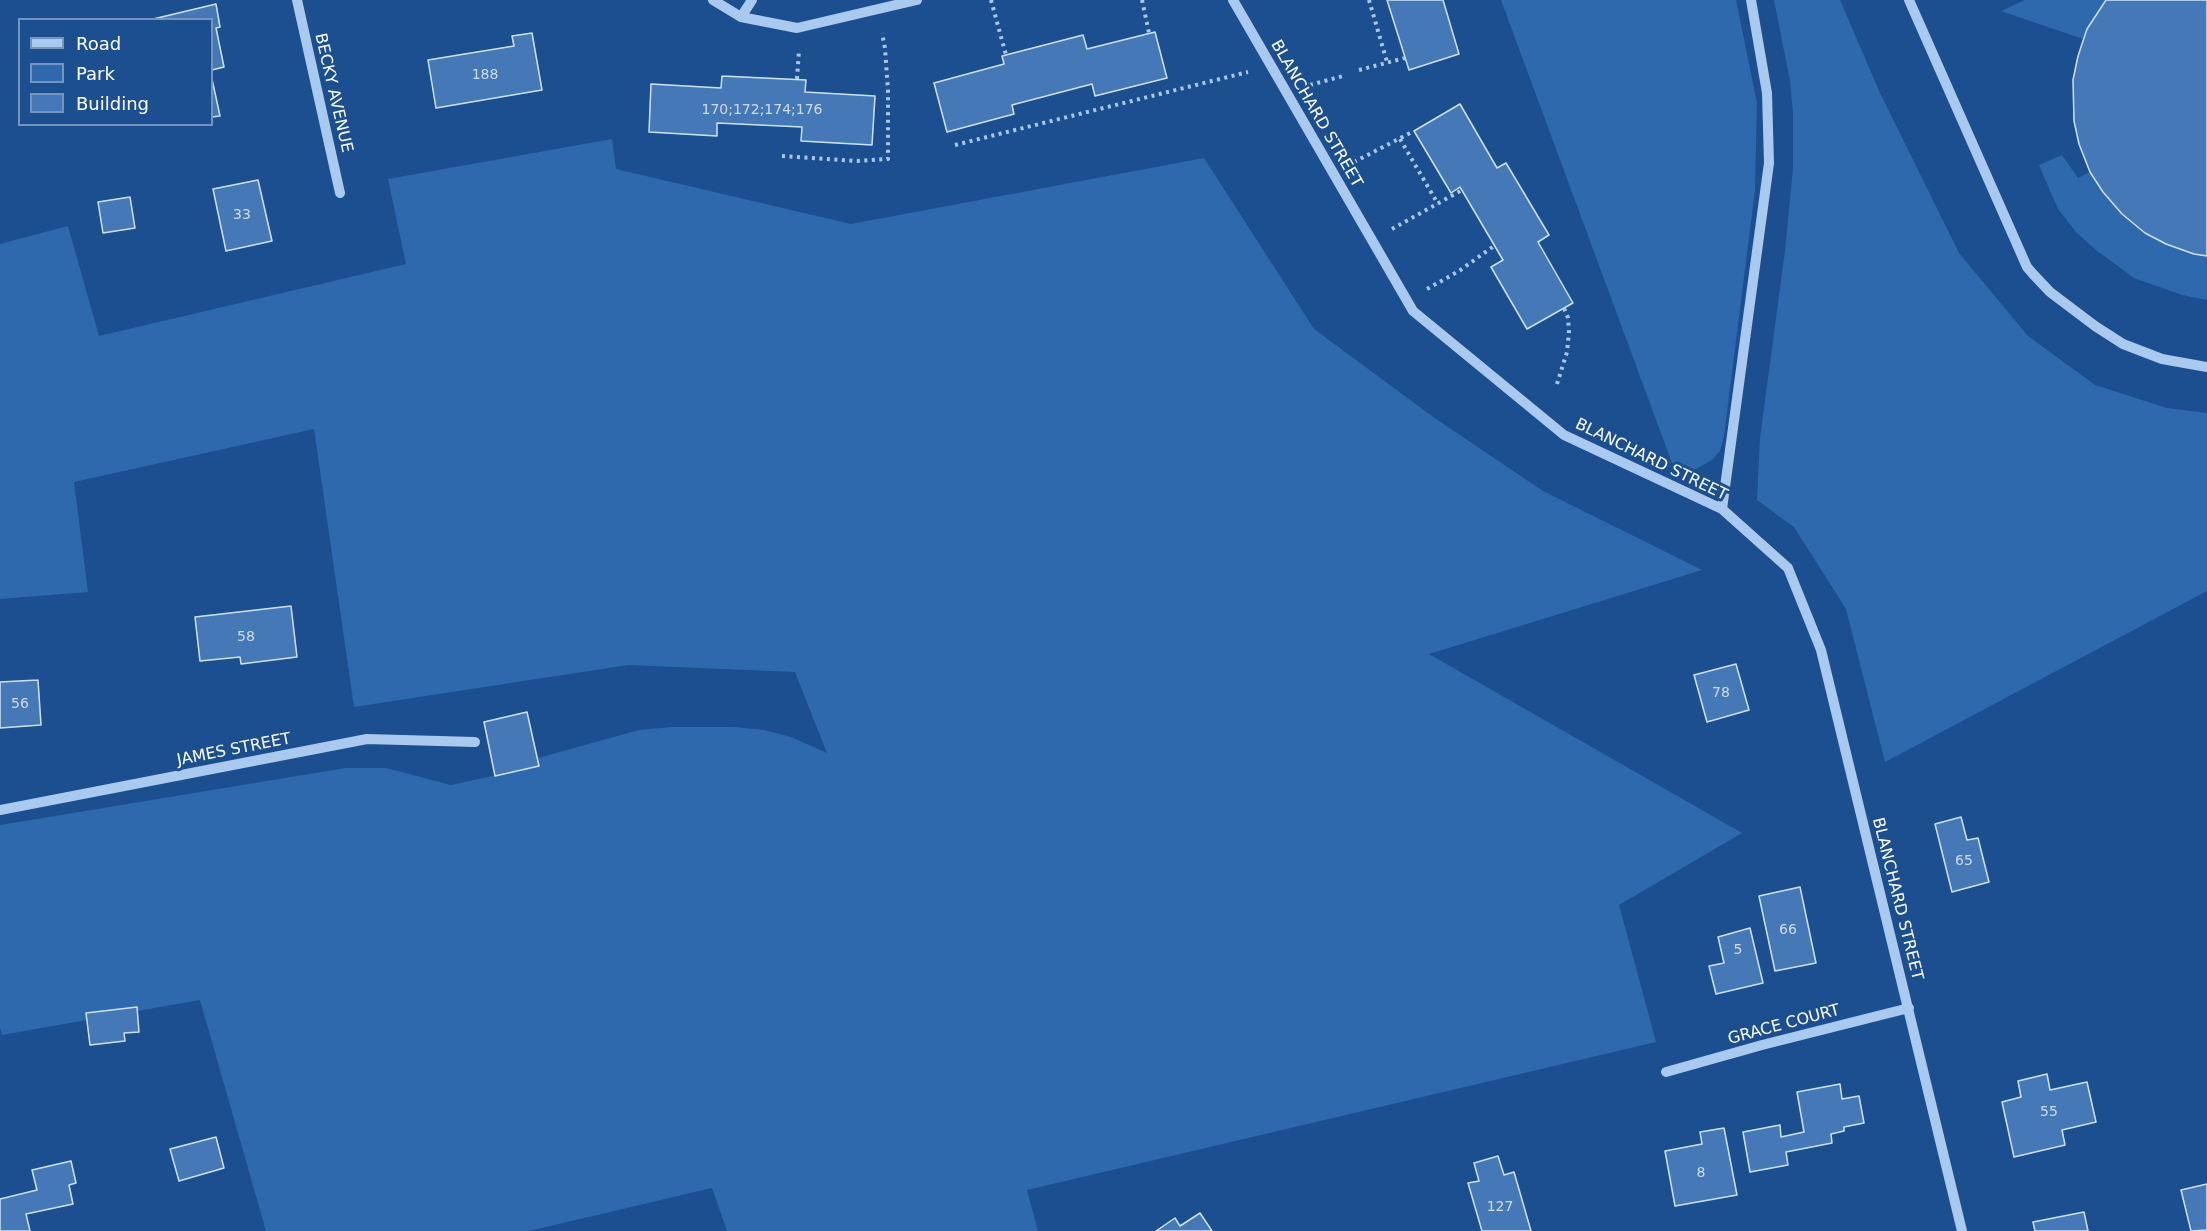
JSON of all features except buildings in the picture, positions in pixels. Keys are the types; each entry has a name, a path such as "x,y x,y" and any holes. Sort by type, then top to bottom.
{"street":[{"name":"BECKY AVENUE","path":"297,0 340,193"},
{"path":"713,0 741,16 797,28 917,0"},
{"path":"741,16 752,0"},
{"name":"BLANCHARD STREET","path":"1233,0 1413,311 1564,435 1722,509 1788,568 1821,650 1962,1231"},
{"path":"1722,509 1769,163 1767,93 1751,0"},
{"path":"1909,0 2027,267 2050,292 2123,344 2162,359 2207,367"},
{"name":"JAMES STREET","path":"0,810 367,739 475,742"},
{"name":"GRACE COURT","path":"1666,1072 1909,1008"}],"path":[{"path":"991,0 1006,55"},
{"path":"1142,0 1149,33"},
{"path":"1370,0 1387,62"},
{"path":"782,156 857,161 888,159 885,48 877,9"},
{"path":"796,79 799,48"},
{"path":"1359,70 1405,58"},
{"path":"955,145 1272,67"},
{"path":"1287,92 1343,76"},
{"path":"1332,172 1414,131"},
{"path":"1400,139 1438,204"},
{"path":"1371,239 1462,190"},
{"path":"1407,300 1459,271 1494,246"},
{"path":"1557,384 1567,352 1569,332 1568,318 1564,308"}],"green space":[{"path":"1501,0 1736,0 1757,103 1755,190 1724,436 1720,451 1712,460 1694,470 1672,463"},
{"path":"1774,0 1840,0 1880,93 1959,253 2028,336 2095,385 2167,408 2207,413 2207,591 1885,762 1846,609 1794,527 1757,500 1760,438 1785,251 1793,168 1793,114 1790,81"},
{"path":"2025,0 2106,0 2083,39 2001,11"},
{"path":"612,139 616,169 851,224 1204,158 1314,329 1436,419 1543,491 1702,570 1429,654 1742,833 1619,905 1656,1042 1027,1190 1038,1231 727,1231 712,1188 529,1231 266,1231 200,1000 2,1035 0,1028 0,825 346,768 386,768 451,785 539,766 538,758 639,730 672,727 734,727 764,730 791,737 827,753 795,672 628,665 354,707 314,429 74,482 88,592 0,599 0,244 68,226 99,336 406,264 388,179"},
{"path":"2062,155 2078,178 2090,172 2122,214 2145,233 2207,256 2207,300 2182,295 2134,278 2076,232 2058,209 2039,165"}]}
